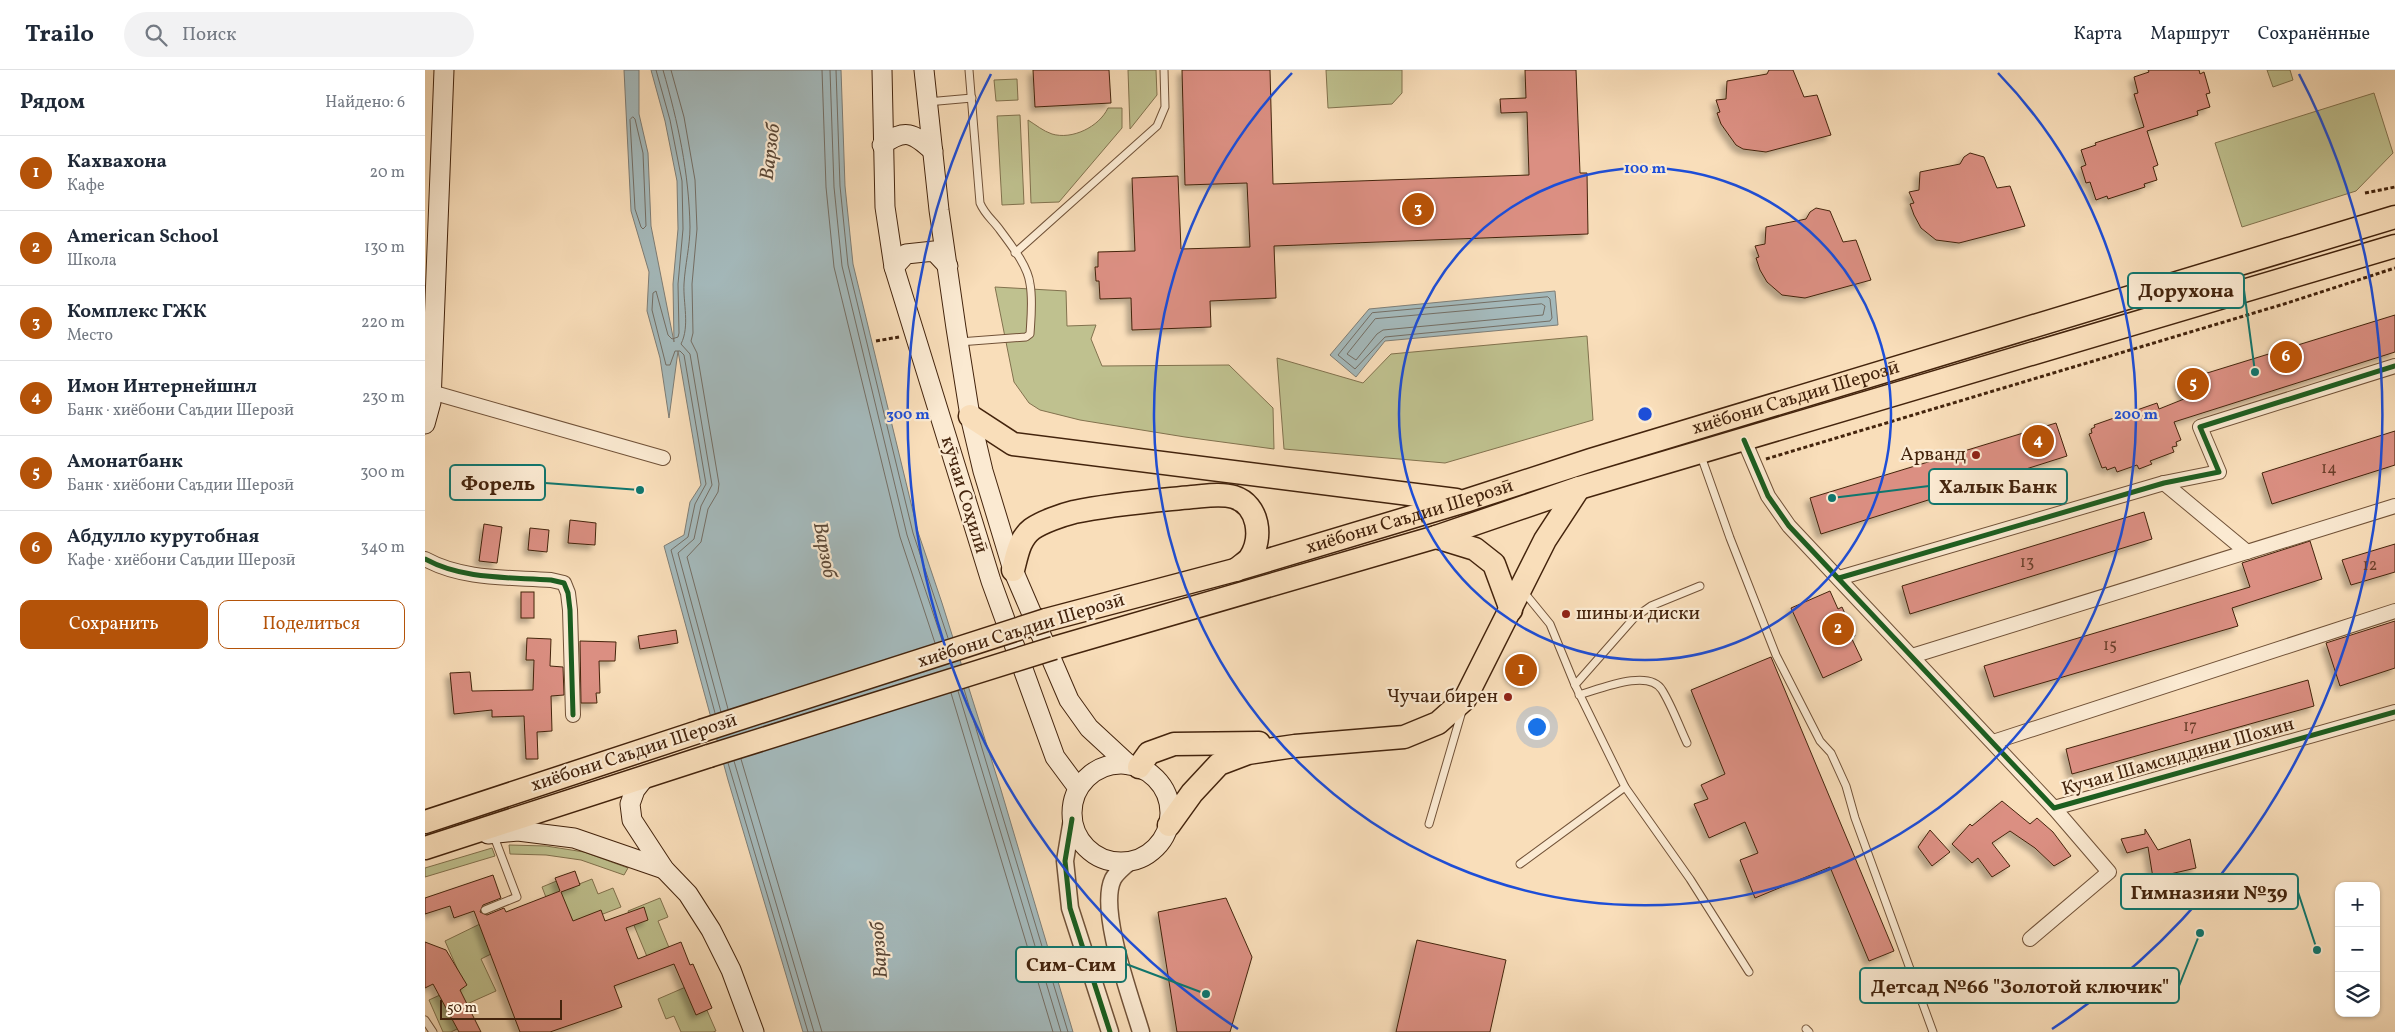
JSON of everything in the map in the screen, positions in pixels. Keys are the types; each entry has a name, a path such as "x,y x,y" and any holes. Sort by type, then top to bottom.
{"highway":[{"name":"хиёбони Саъдии Шерозӣ","path":"425,822 1046,620 1235,570 1465,501 1591,460 2395,217"},
{"name":"хиёбони Саъдии Шерозӣ","path":"425,848 482,833 646,776 1054,648 1436,537 1579,488 2395,246"},
{"path":"970,416 1013,444 1465,501"},
{"path":"1169,825 1192,792 1219,764 1248,753 1295,746 1404,737 1438,723 1465,699 1545,540 1579,488"},
{"path":"1013,570 1018,548 1024,537 1033,528 1073,513 1162,500 1219,495 1234,497 1247,504 1253,512 1257,526 1256,545 1250,559 1235,570"},
{"path":"1436,537 1475,549 1494,564 1511,610"},
{"path":"1134,766 1149,753 1174,744 1251,743 1295,746"},
{"path":"463,809 459,815 461,827 482,833"}],"main road":[{"path":"425,424 431,392 430,300 444,70"},
{"name":"кӯчаи Соҳилӣ","path":"882,70 882,145 885,207 894,267 991,581 1055,757 1078,788"},
{"name":"кӯчаи Соҳилӣ","path":"924,70 947,266 970,416 983,471 1013,570 1069,700 1089,728 1134,766"},
{"path":"882,145 896,135 915,136 933,151"},
{"path":"894,267 906,254 934,251 947,266"},
{"path":"1114,764 1134,766 1151,774 1161,784 1168,797 1169,825 1161,842 1147,855 1129,862 1102,859 1081,843 1072,818 1078,788 1100,768 1114,764"},
{"path":"646,776 635,790 630,804 632,820 664,868 688,894 711,930 731,970 755,1032"},
{"path":"482,833 518,831 575,838 664,868"}],"street":[{"path":"1839,578 2164,483 2219,472 2200,426 2395,366"},
{"path":"431,392 663,458"},
{"name":"Кучаи Шамсиддини Шохин","path":"1744,440 1768,496 1789,526 2054,808 2343,725 2395,712"},
{"path":"2164,483 2247,552"},
{"path":"1912,656 2395,506"},
{"path":"425,559 458,573 551,580 564,583 569,593 573,715"},
{"path":"1993,742 2395,611"},
{"path":"2030,939 2109,872 2054,808"},
{"path":"1072,818 1065,861 1070,908 1110,1032"},
{"path":"1129,862 1113,878 1109,897 1110,914 1141,1032"}],"lane":[{"path":"959,342 1026,337 1030,334 1030,284 1026,270 1000,230 985,215 980,203 969,70"},
{"path":"1015,253 1157,126 1165,107 1164,70"},
{"path":"927,102 972,98"},
{"path":"1701,453 1730,538 1776,655 1820,741 1831,753 1846,786 1855,818 1933,1032"},
{"path":"1575,685 1634,618 1651,606 1700,586"},
{"path":"1521,589 1550,624 1579,695 1625,788 1690,879 1749,972"},
{"path":"1579,695 1633,680 1650,680 1661,688 1687,743"},
{"path":"1429,824 1465,699"},
{"path":"1520,864 1625,788"},
{"path":"482,833 517,897 485,910"},
{"path":"425,1020 433,1032"}],"path":[{"path":"2365,193 2395,187"},
{"path":"1754,463 2284,304 2395,268"}],"green space":[{"path":"1128,70 1156,70 1157,95 1130,129"},
{"path":"1326,70 1402,70 1402,93 1392,104 1328,108"},
{"path":"2267,70 2290,70 2293,80 2273,87"},
{"path":"1017,79 1018,100 996,101 994,80"},
{"path":"2374,93 2393,153 2356,191 2242,227 2215,143"},
{"path":"1108,108 1122,108 1122,128 1059,202 1031,203 1028,120 1052,134 1068,135 1092,126 1104,115"},
{"path":"1020,115 1024,204 1002,205 997,116"},
{"path":"995,287 1066,291 1067,326 1096,325 1091,339 1102,366 1229,365 1273,408 1274,449 1080,420 1040,410 1029,403 1014,382"},
{"path":"1587,336 1593,420 1445,463 1284,449 1277,358 1363,383 1391,354"},
{"path":"509,845 546,846 584,852 628,868 624,875 581,860 546,855 510,854"},
{"path":"492,848 495,856 425,877 425,868"},
{"path":"564,878 569,888 592,879 598,894 613,888 621,907 559,931 542,887"},
{"path":"660,898 668,917 658,921 670,950 648,959 628,911"},
{"path":"482,923 495,952 481,959 496,991 458,1008 465,1025 451,1032 443,1032 429,1000 464,984 445,941"},
{"path":"695,983 716,1031 681,1032 674,1016 666,1019 658,999"}],"water":[{"name":"Варзоб","path":"624,70 639,70 639,114 648,153 651,226 674,342 673,284 678,229 677,181 665,121 651,70 841,70 845,186 853,264 918,532 1001,790 1073,1032 803,1032 728,780 664,546 684,535 690,502 701,485 678,351 669,418 660,358 647,311 649,272 631,211"},
{"path":"1555,291 1558,325 1385,341 1356,377 1330,355 1369,309"}],"building":[{"path":"1033,70 1109,70 1111,103 1035,107"},
{"path":"1182,70 1270,70 1273,184 1529,175 1527,112 1501,113 1500,99 1526,98 1525,70 1576,70 1580,173 1587,173 1588,234 1274,246 1276,298 1210,301 1211,327 1132,330 1131,298 1100,299 1099,281 1096,281 1095,267 1098,267 1098,252 1135,251 1132,178 1178,176 1181,249 1250,247 1247,183 1185,185"},
{"path":"1769,70 1793,70 1804,97 1817,95 1831,135 1766,152 1743,149 1736,145 1721,124 1717,113 1720,112 1716,100 1726,99 1727,81 1767,74"},
{"path":"2148,70 2199,70 2200,74 2204,72 2210,93 2206,94 2210,107 2197,111 2198,115 2147,131 2158,165 2153,167 2157,180 2144,184 2145,187 2108,199 2107,196 2096,200 2090,182 2086,183 2081,167 2086,165 2081,150 2096,145 2095,143 2144,127 2134,94 2138,93 2134,77 2149,72"},
{"path":"1970,153 1984,157 1997,188 2010,186 2025,226 1959,243 1936,240 1921,228 1910,204 1914,203 1909,192 1919,190 1920,172 1960,164 1964,157"},
{"path":"1816,208 1830,211 1843,242 1856,240 1871,280 1805,298 1782,295 1767,282 1760,270 1756,258 1759,257 1755,246 1765,244 1766,227 1806,219 1810,212"},
{"path":"2395,315 2395,352 2174,422 2181,440 2176,442 2177,446 2172,447 2174,452 2150,461 2152,464 2139,469 2137,465 2117,472 2115,467 2107,470 2106,467 2102,468 2089,434 2092,433 2091,429 2095,427 2094,425 2157,403 2159,409 2184,399 2178,382"},
{"path":"2056,423 2067,456 1821,534 1810,498"},
{"path":"2395,431 2395,465 2272,504 2262,473"},
{"path":"2144,512 2152,539 1910,614 1902,586"},
{"path":"570,520 596,523 595,545 568,543"},
{"path":"484,524 502,527 497,563 479,561"},
{"path":"530,528 549,530 547,552 528,550"},
{"path":"2310,541 2322,579 2232,608 2238,626 1994,697 1984,666 2250,587 2242,563"},
{"path":"2395,544 2395,572 2351,585 2342,560"},
{"path":"1830,591 1838,609 1842,607 1855,636 1851,637 1862,660 1823,678 1791,608"},
{"path":"521,592 534,592 534,618 521,618"},
{"path":"2395,621 2395,668 2340,686 2326,643"},
{"path":"676,630 678,643 640,649 638,636"},
{"path":"527,638 551,639 550,666 563,667 564,695 551,696 552,731 537,732 538,759 526,759 524,716 492,717 492,710 454,714 450,673 470,672 472,691 533,690 534,660 526,660"},
{"path":"580,641 616,642 615,661 599,661 600,693 596,693 597,703 581,703"},
{"path":"1771,657 1894,951 1869,961 1830,867 1755,898 1740,860 1758,853 1745,822 1709,838 1694,804 1708,799 1701,785 1725,774 1691,690"},
{"path":"2308,680 2314,706 2072,774 2066,749"},
{"path":"2002,801 2030,824 2037,818 2053,832 2071,856 2054,866 2035,848 2010,831 1992,843 2010,866 1992,877 1978,858 1972,863 1952,844 1970,824 1972,826"},
{"path":"2145,829 2158,850 2190,839 2196,868 2153,878 2148,847 2127,853 2121,839 2145,834"},
{"path":"1930,830 1950,852 1932,866 1918,847"},
{"path":"575,871 580,885 561,892 573,921 601,910 605,921 644,907 648,920 626,928 638,959 681,942 690,965 693,964 712,1008 696,1015 674,964 614,986 622,1007 550,1032 520,1032 474,911 454,918 450,906 425,914 425,898 493,875 501,898 483,905 480,912 487,915 504,908 506,912 560,891 555,878"},
{"path":"1226,898 1252,957 1230,1032 1177,1032 1158,912"},
{"path":"1417,940 1506,960 1490,1032 1396,1032"},
{"path":"425,942 446,950 467,985 460,990 481,1032 459,1032 433,984 425,988"}],"cycle path":[{"path":"1839,578 2164,483 2219,472 2200,427 2395,366"},
{"path":"1744,440 1768,496 1789,526 2054,808 2395,712"},
{"path":"425,559 440,566 470,574 503,578 551,580 564,583 568,593 570,610 573,715"},
{"path":"1072,819 1065,861 1070,908 1110,1032"}],"place":[{"name":"Комплекс ГЖК","path":"1418,209"},
{"name":"Абдулло курутобная","path":"2286,357"},
{"name":"Дорухона","path":"2255,372"},
{"name":"Амонатбанк","path":"2193,384"},
{"name":"Имон Интернейшнл","path":"2038,441"},
{"name":"Арванд","path":"1976,455"},
{"name":"Форель","path":"640,490"},
{"name":"Халык Банк","path":"1832,498"},
{"name":"шины и диски","path":"1566,614"},
{"name":"American School","path":"1838,629"},
{"name":"Кахвахона","path":"1521,670"},
{"name":"Чучаи бирен","path":"1508,697"},
{"name":"Детсад №66 \"Золотой ключик\"","path":"2200,933"},
{"name":"Гимназияи №39","path":"2317,950"},
{"name":"Сим-Сим","path":"1206,994"}]}
